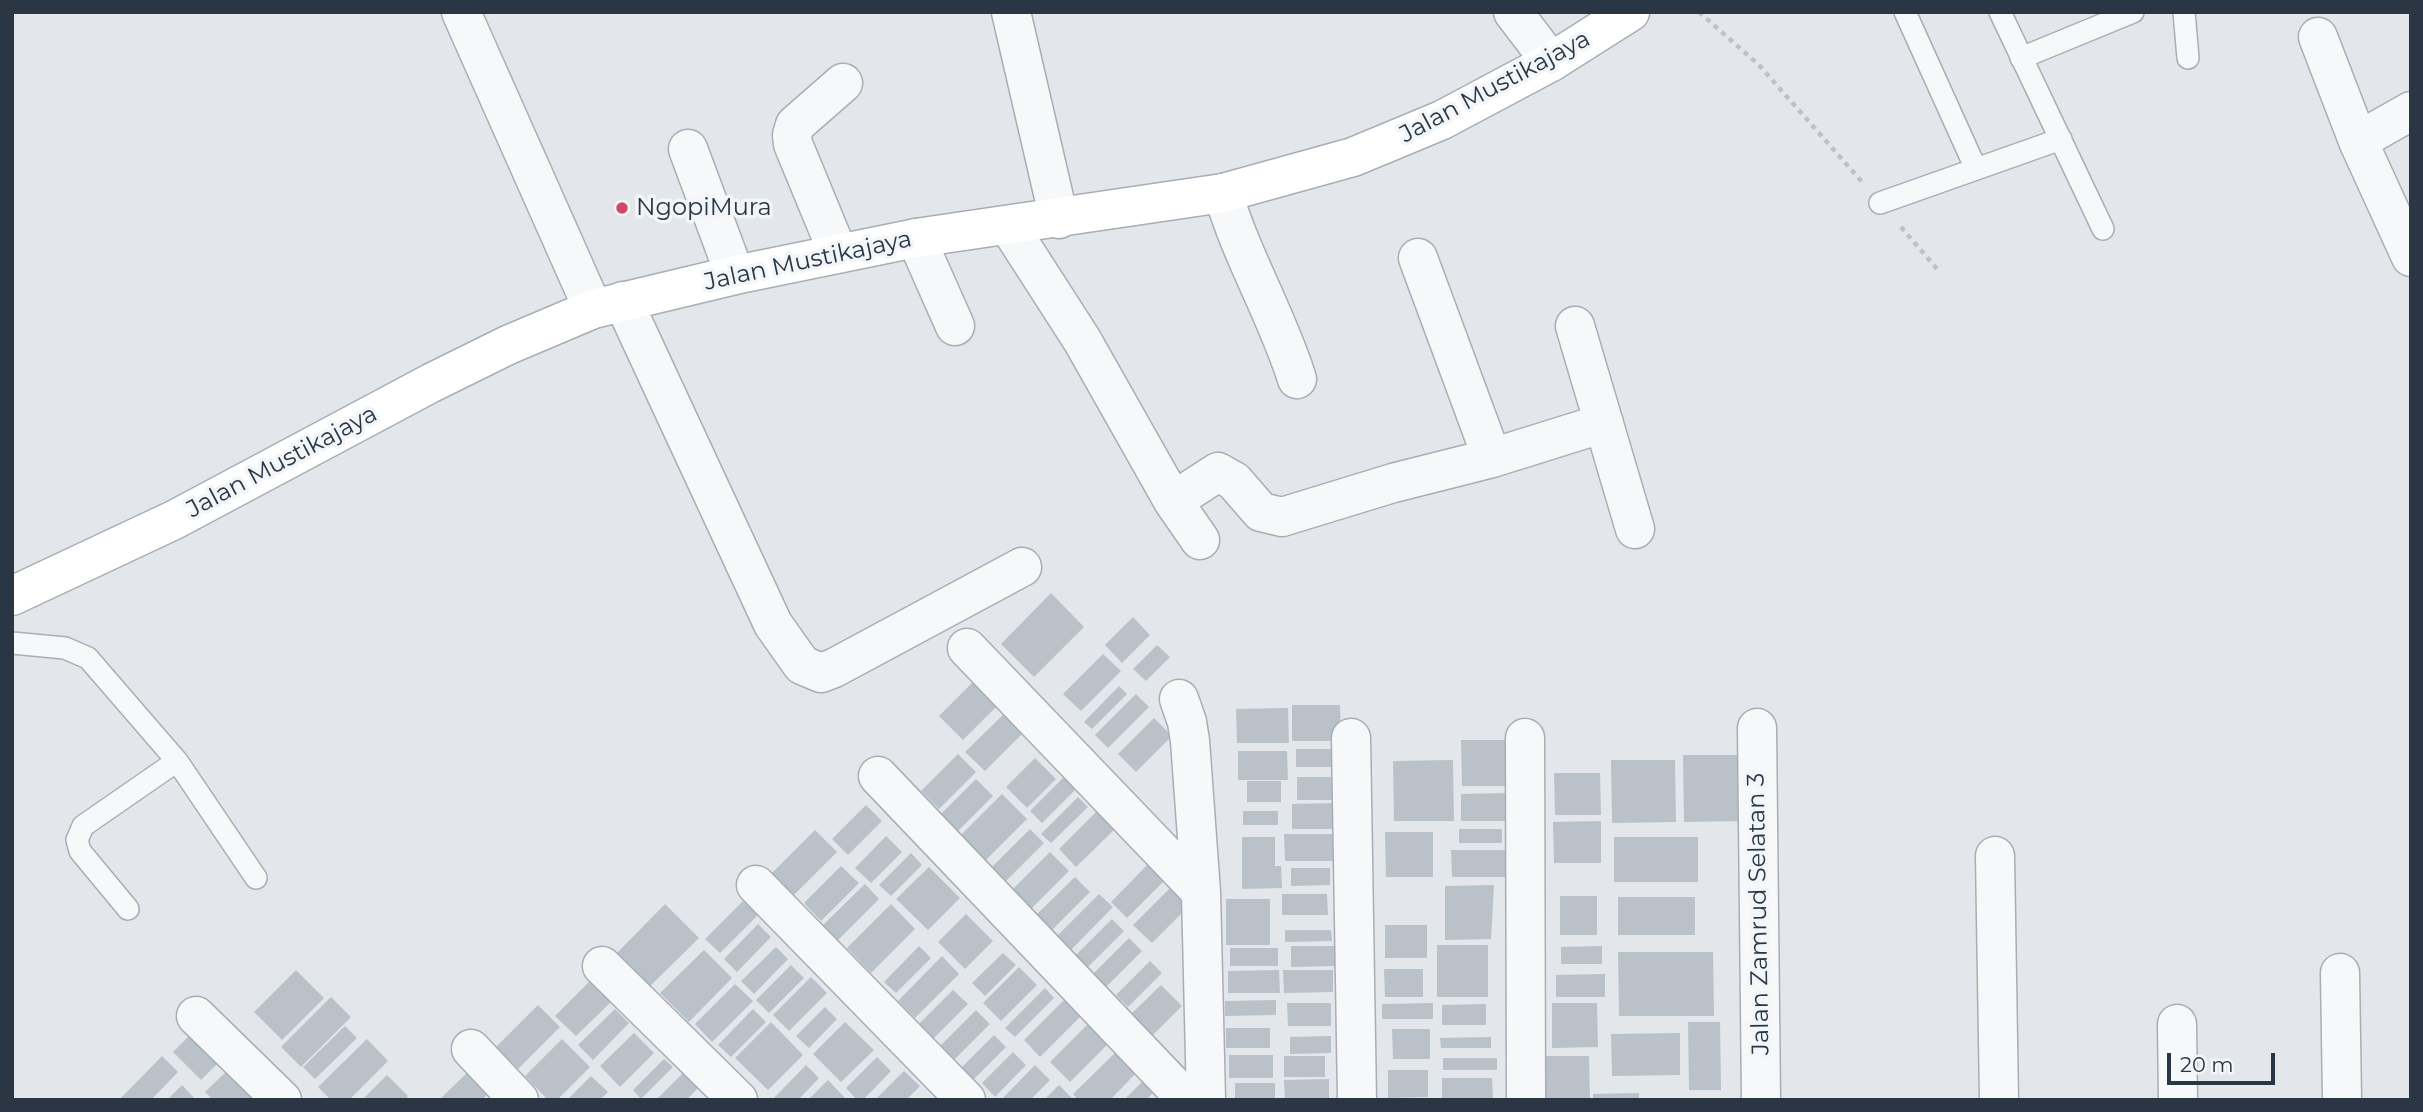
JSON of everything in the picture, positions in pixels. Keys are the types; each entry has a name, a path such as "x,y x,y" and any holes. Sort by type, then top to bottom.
{"main road":[{"name":"Jalan Mustikajaya","path":"12,596 174,520 508,345 608,305 735,275 916,238 1223,193 1353,157 1442,120 1551,62 1630,12"}],"street":[{"path":"461,12 608,305 773,624 802,665 821,673 834,668 1022,567"},
{"path":"1011,12 1059,219"},
{"path":"1513,12 1551,62"},
{"path":"2318,37 2358,141 2411,257"},
{"path":"838,253 793,144 792,135 795,125 804,116 844,83"},
{"path":"2358,141 2411,111"},
{"path":"688,149 735,275"},
{"path":"1223,193 1234,230 1288,351 1297,380"},
{"path":"1008,225 1082,340 1173,501 1200,540"},
{"path":"916,238 955,326"},
{"path":"1418,258 1492,458"},
{"path":"1575,326 1635,529"},
{"path":"1173,501 1218,472 1234,481 1261,512 1282,517 1393,483 1492,458 1604,423"},
{"path":"967,648 1201,892"},
{"path":"1179,699 1190,741 1201,892 1206,1100"},
{"name":"Jalan Zamrud Selatan 3","path":"1756,728 1761,1100"},
{"path":"1350,738 1357,1100"},
{"path":"1525,738 1526,1100"},
{"path":"878,776 1187,1100"},
{"path":"1995,856 1998,1100"},
{"path":"756,885 966,1100"},
{"path":"602,966 738,1100"},
{"path":"2340,974 2342,1100"},
{"path":"197,1016 282,1100"},
{"path":"2177,1024 2178,1100"},
{"path":"471,1049 519,1100"}],"lane":[{"path":"1905,12 1976,169"},
{"path":"2000,12 2103,229"},
{"path":"2021,58 2133,12"},
{"path":"2184,12 2188,58"},
{"path":"1880,203 2061,139"},
{"path":"12,643 65,648 88,658 177,761 256,878"},
{"path":"128,909 80,851 77,840 83,826 177,761"}],"path":[{"path":"1699,12 1759,65 1937,269"}],"building":[{"path":"1051,593 1084,627 1034,677 1001,644"},
{"path":"1133,617 1150,635 1122,663 1105,645"},
{"path":"1157,645 1170,657 1146,681 1133,669"},
{"path":"1103,654 1121,671 1081,711 1063,694"},
{"path":"976,679 1000,703 963,740 939,716"},
{"path":"1119,686 1127,694 1092,729 1084,722"},
{"path":"1136,694 1149,707 1108,748 1095,735"},
{"path":"1292,705 1340,705 1341,741 1292,741"},
{"path":"1288,708 1289,743 1237,743 1236,709"},
{"path":"1007,711 1026,730 985,771 965,752"},
{"path":"1154,718 1172,736 1136,772 1118,754"},
{"path":"1461,740 1515,740 1515,786 1462,786"},
{"path":"1296,749 1333,749 1333,767 1296,767"},
{"path":"1238,751 1287,751 1288,780 1238,780"},
{"path":"958,754 976,772 939,809 921,791"},
{"path":"1683,755 1744,755 1745,821 1684,822"},
{"path":"1035,758 1056,779 1027,808 1006,787"},
{"path":"1453,760 1454,821 1394,821 1393,761"},
{"path":"1611,760 1675,760 1676,822 1612,823"},
{"path":"1554,773 1600,773 1601,815 1555,815"},
{"path":"1065,776 1077,788 1042,823 1030,811"},
{"path":"1297,777 1335,777 1336,800 1297,800"},
{"path":"976,779 993,796 954,835 937,818"},
{"path":"1247,781 1281,781 1281,802 1247,802"},
{"path":"1508,793 1508,821 1461,821 1461,794"},
{"path":"1002,794 1027,819 984,862 959,837"},
{"path":"1078,797 1088,807 1051,843 1041,834"},
{"path":"1338,803 1338,829 1292,829 1292,804"},
{"path":"866,805 882,821 848,855 832,839"},
{"path":"1099,809 1117,827 1076,867 1059,849"},
{"path":"1243,811 1278,811 1278,825 1243,825"},
{"path":"1601,821 1601,863 1554,863 1553,822"},
{"path":"1030,829 1044,843 1003,884 989,870"},
{"path":"1459,829 1502,829 1502,843 1459,843"},
{"path":"815,830 837,852 791,898 769,876"},
{"path":"1385,832 1433,832 1433,877 1386,877"},
{"path":"1284,834 1333,834 1333,861 1285,861"},
{"path":"886,836 902,852 871,883 855,868"},
{"path":"1242,837 1275,837 1275,866 1281,866 1282,888 1242,889"},
{"path":"1614,837 1698,837 1698,882 1614,882"},
{"path":"1451,850 1505,850 1505,877 1452,877"},
{"path":"1050,852 1069,871 1024,916 1005,897"},
{"path":"911,853 922,865 891,896 879,885"},
{"path":"1155,857 1171,874 1127,918 1111,902"},
{"path":"841,866 859,883 821,921 804,903"},
{"path":"929,867 960,898 928,930 896,899"},
{"path":"1291,868 1330,868 1330,885 1291,886"},
{"path":"1075,877 1090,892 1048,934 1032,919"},
{"path":"1176,882 1195,900 1152,943 1133,925"},
{"path":"865,884 879,899 838,940 823,925"},
{"path":"1494,885 1491,939 1445,940 1445,886"},
{"path":"1099,894 1113,907 1068,953 1054,939"},
{"path":"1282,894 1327,894 1328,915 1282,915"},
{"path":"1560,896 1597,896 1597,935 1560,935"},
{"path":"1618,897 1695,897 1695,935 1618,935"},
{"path":"1226,899 1270,899 1270,945 1226,945"},
{"path":"743,901 758,915 720,953 705,939"},
{"path":"665,904 699,938 646,990 613,957"},
{"path":"891,904 915,929 871,973 847,948"},
{"path":"966,914 993,941 965,969 938,942"},
{"path":"1112,919 1124,931 1083,972 1071,960"},
{"path":"758,924 771,937 737,972 724,959"},
{"path":"1385,925 1427,925 1427,958 1385,958"},
{"path":"1285,930 1331,930 1332,941 1285,942"},
{"path":"1129,938 1142,951 1103,990 1090,977"},
{"path":"1437,945 1488,945 1488,997 1437,997"},
{"path":"919,946 931,958 896,993 884,982"},
{"path":"1291,946 1335,946 1335,966 1291,967"},
{"path":"1602,946 1602,964 1561,964 1561,947"},
{"path":"776,947 788,959 754,994 741,981"},
{"path":"1230,948 1278,948 1278,966 1230,966"},
{"path":"704,950 732,978 689,1022 660,993"},
{"path":"1618,952 1713,952 1714,1016 1619,1016"},
{"path":"1003,953 1016,965 985,996 972,983"},
{"path":"942,956 959,974 915,1018 898,1001"},
{"path":"1150,961 1162,973 1128,1007 1116,995"},
{"path":"791,965 804,978 769,1013 756,1000"},
{"path":"1019,967 1037,985 1001,1021 983,1003"},
{"path":"1384,969 1423,969 1423,997 1385,997"},
{"path":"296,970 324,998 282,1040 254,1012"},
{"path":"1279,970 1280,993 1228,993 1228,971"},
{"path":"1283,970 1333,970 1333,992 1284,993"},
{"path":"1605,974 1605,997 1556,997 1556,975"},
{"path":"595,976 616,997 576,1036 555,1016"},
{"path":"811,977 827,993 789,1031 773,1015"},
{"path":"735,984 753,1001 712,1042 695,1024"},
{"path":"1161,985 1182,1006 1150,1038 1128,1017"},
{"path":"1045,988 1054,998 1015,1037 1005,1028"},
{"path":"953,990 968,1004 930,1042 916,1027"},
{"path":"331,997 351,1017 301,1067 281,1047"},
{"path":"1064,1000 1080,1017 1040,1057 1024,1040"},
{"path":"1276,1000 1276,1015 1225,1016 1225,1001"},
{"path":"1287,1003 1331,1003 1331,1026 1288,1026"},
{"path":"1433,1003 1433,1019 1382,1019 1382,1004"},
{"path":"1552,1003 1597,1003 1598,1047 1552,1048"},
{"path":"1486,1004 1486,1025 1442,1025 1442,1005"},
{"path":"538,1005 560,1027 518,1069 496,1047"},
{"path":"825,1007 837,1019 809,1048 796,1036"},
{"path":"615,1009 629,1023 593,1060 578,1045"},
{"path":"753,1009 766,1022 731,1057 718,1045"},
{"path":"976,1010 990,1024 951,1063 937,1049"},
{"path":"771,1022 803,1055 768,1090 735,1058"},
{"path":"845,1022 874,1050 841,1082 813,1054"},
{"path":"1688,1022 1720,1022 1721,1090 1689,1090"},
{"path":"201,1024 229,1052 201,1080 173,1052"},
{"path":"1088,1024 1108,1044 1070,1082 1050,1062"},
{"path":"345,1026 357,1038 315,1079 303,1067"},
{"path":"1226,1028 1270,1028 1270,1048 1226,1048"},
{"path":"1392,1029 1430,1029 1430,1059 1393,1059"},
{"path":"634,1033 654,1053 620,1087 600,1066"},
{"path":"1680,1033 1680,1075 1612,1076 1611,1034"},
{"path":"994,1035 1006,1047 968,1085 956,1073"},
{"path":"1331,1036 1331,1053 1290,1054 1290,1037"},
{"path":"1491,1037 1491,1048 1441,1048 1440,1038"},
{"path":"367,1039 388,1061 349,1100 331,1100 318,1087"},
{"path":"562,1039 590,1067 557,1100 548,1100 525,1076"},
{"path":"1117,1051 1137,1072 1110,1100 1078,1100 1073,1094"},
{"path":"1013,1052 1026,1065 995,1097 982,1083"},
{"path":"1229,1055 1273,1055 1273,1078 1229,1078"},
{"path":"162,1056 178,1072 151,1100 119,1100"},
{"path":"1284,1056 1325,1056 1325,1077 1284,1077"},
{"path":"1546,1056 1589,1056 1590,1100 1546,1100"},
{"path":"877,1057 891,1071 863,1100 857,1100 846,1088"},
{"path":"1443,1058 1497,1058 1497,1070 1443,1070"},
{"path":"664,1059 673,1067 641,1099 633,1090"},
{"path":"806,1065 819,1078 798,1100 772,1100"},
{"path":"1035,1065 1050,1080 1030,1100 1001,1100"},
{"path":"232,1066 259,1100 213,1100 205,1092"},
{"path":"471,1069 492,1090 482,1100 439,1100"},
{"path":"1388,1070 1428,1070 1428,1097 1388,1098"},
{"path":"904,1071 920,1086 906,1100 875,1100"},
{"path":"684,1072 699,1087 686,1100 656,1100"},
{"path":"387,1075 408,1096 405,1100 362,1100"},
{"path":"591,1076 608,1092 600,1100 567,1100"},
{"path":"1442,1078 1492,1078 1493,1100 1442,1100"},
{"path":"1329,1079 1329,1100 1285,1100 1284,1080"},
{"path":"828,1080 847,1100 808,1100"},
{"path":"1143,1081 1154,1092 1146,1100 1124,1100"},
{"path":"1235,1083 1275,1083 1275,1100 1235,1100"},
{"path":"182,1085 196,1100 167,1100"},
{"path":"1059,1085 1074,1100 1044,1100"},
{"path":"1639,1093 1639,1100 1593,1100 1593,1094"}],"place":[{"name":"NgopiMura","path":"622,208"}]}
